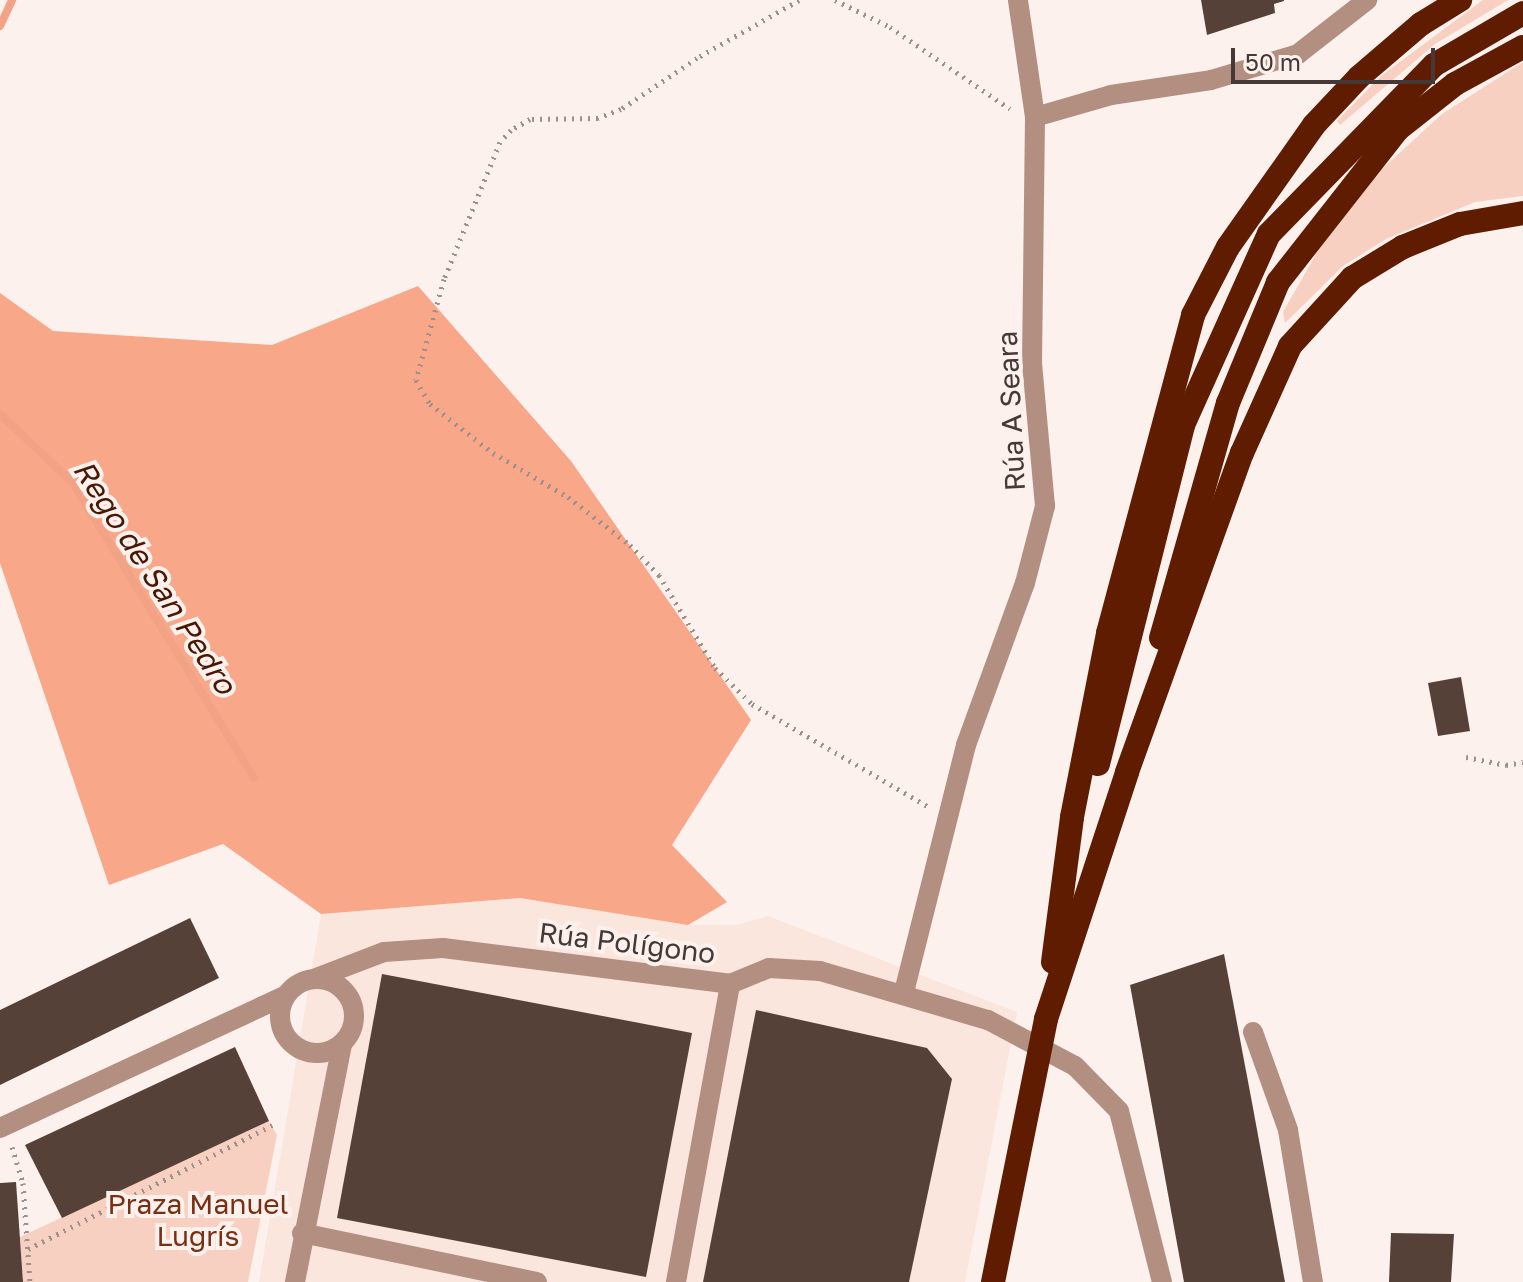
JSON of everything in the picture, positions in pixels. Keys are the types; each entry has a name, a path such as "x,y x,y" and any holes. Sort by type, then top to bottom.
{"highway":[{"path":"993,1282 1046,1019 1072,817 1108,633 1193,315 1228,247 1314,125 1359,77 1460,0"},
{"path":"1061,910 1183,425 1269,234 1434,65 1523,13"},
{"path":"1127,772 1183,550 1228,403 1278,282 1398,129 1455,84 1523,47"},
{"path":"1046,1019 1127,772 1242,453 1290,346 1352,278 1403,247 1460,224 1523,213"}],"street":[{"name":"Rúa A Seara","path":"904,992 945,816 1025,583 1045,506 1032,363 1035,117 1018,0"},
{"path":"1035,117 1111,95 1211,80 1298,54 1367,0"},
{"name":"Rúa Polígono","path":"316,978 384,952 443,948 730,984 676,1282"},
{"path":"730,984 769,968 820,971 904,992 988,1020 1075,1066 1119,1111 1162,1282"},
{"path":"0,1128 285,996 316,978 338,985 352,1002 354,1025 342,1044 302,1233 295,1282"},
{"path":"285,996 283,1031 298,1048 321,1054 342,1044"},
{"path":"1253,1032 1288,1130 1313,1282"},
{"path":"302,1233 537,1282"}],"path":[{"path":"799,0 621,109 598,118 530,119 511,130 500,142 444,279 416,380 430,404 493,453 568,497 630,545 659,575 715,668 752,704 945,816"},
{"path":"835,0 890,27 1009,108 1035,117"},
{"path":"1466,757 1506,765 1523,762"},
{"path":"28,1249 272,1125"},
{"path":"12,1147 23,1183 30,1282"}],"shaded area":[{"path":"418,286 571,461 751,720 672,845 727,902 688,925 520,898 321,914 223,844 109,885 0,563 0,293 53,331 272,345"},
{"path":"520,898 688,925 736,925 768,916 1017,1012 965,1282 259,1282 321,914"}],"green space":[{"path":"1483,0 1508,0 1435,44 1340,125 1337,121 1381,76"},
{"path":"1523,62 1523,196 1475,202 1386,239 1343,266 1285,323 1283,312 1319,249 1382,169 1442,114"},
{"name":"Praza Manuel Lugrís","path":"269,1121 277,1135 248,1282 23,1282 20,1237"}],"building":[{"path":"1201,0 1284,1 1274,4 1275,13 1207,35"},
{"path":"1461,677 1470,731 1438,736 1428,683"},
{"path":"190,918 219,978 0,1085 0,1010"},
{"path":"1224,954 1285,1282 1184,1282 1130,985"},
{"path":"382,974 692,1033 646,1277 337,1218"},
{"path":"756,1010 927,1048 952,1079 909,1282 703,1282"},
{"path":"235,1047 269,1121 62,1218 25,1145"},
{"path":"16,1182 23,1282 0,1282 0,1183"},
{"path":"1391,1233 1454,1234 1451,1282 1389,1282"}],"waterway":[{"path":"0,26 12,0"},
{"name":"Rego de San Pedro","path":"0,414 72,482 254,778"}]}
